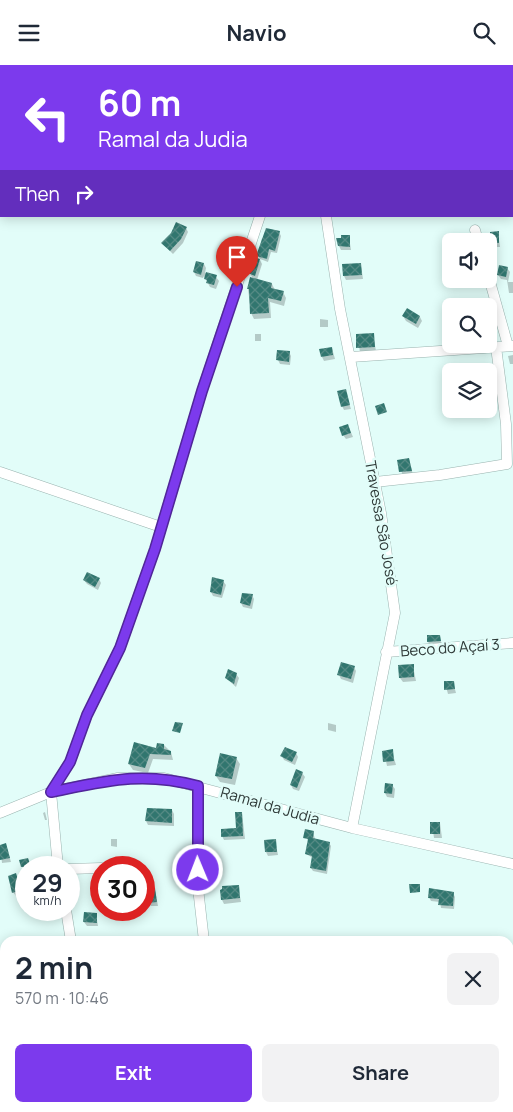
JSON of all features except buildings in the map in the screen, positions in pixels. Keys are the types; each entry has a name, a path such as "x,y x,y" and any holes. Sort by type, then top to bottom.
{"street":[{"path":"57,856 51,792 70,762 87,715 120,648 161,527 202,391 260,217"},
{"name":"Travessa São José","path":"326,217 340,309 375,482 395,613 394,626 386,652 352,828"},
{"path":"492,288 511,346 497,347"},
{"path":"351,357 442,351"},
{"path":"375,482 440,475 507,464 506,430 497,353"},
{"path":"0,472 161,527"},
{"name":"Beco do Açaí 3","path":"386,652 513,643"},
{"name":"Ramal da Judia","path":"0,813 51,792 136,777 164,779 198,786 352,828 513,865"},
{"path":"198,786 198,888 203,936"},
{"path":"68,921 70,936"}],"route":[{"path":"198,870 198,786 185,782 136,777 118,778 51,792 70,762 87,715 120,648 155,549 202,391 237,287"}]}
